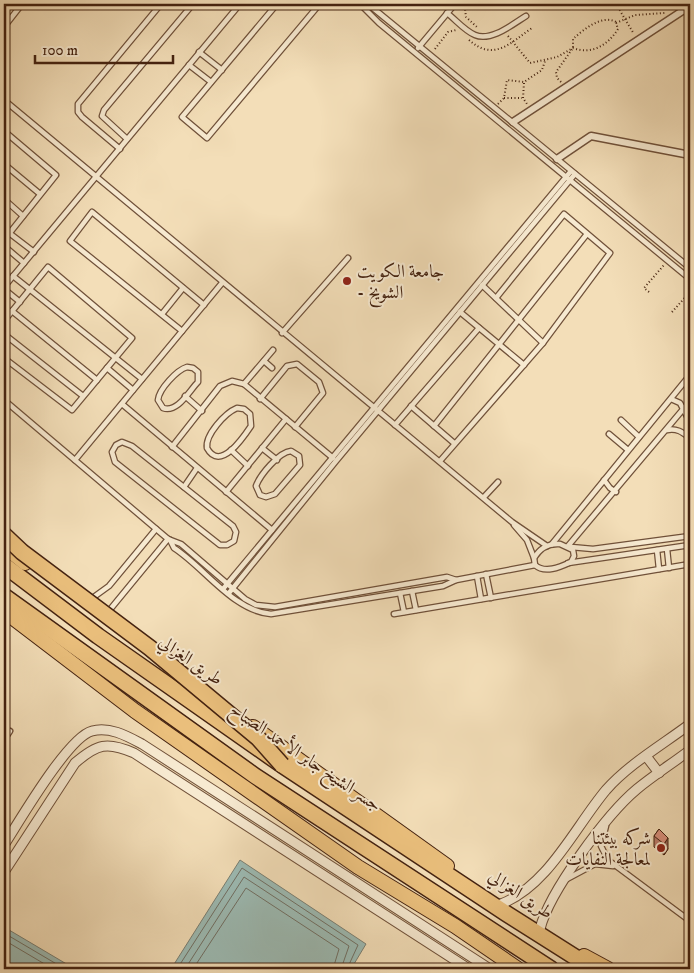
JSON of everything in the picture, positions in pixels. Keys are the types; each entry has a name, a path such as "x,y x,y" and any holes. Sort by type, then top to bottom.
{"highway":[{"path":"4,535 22,552 150,648 258,738 282,765"},
{"name":"جسر الشيخ جابر الأحمد الصباح","path":"4,565 98,636 282,765 514,920 594,969"},
{"path":"4,596 255,776 551,969"}],"main road":[{"name":"طريق الغزالي","path":"4,546 76,601 501,904 608,969"},
{"path":"4,611 127,705 334,850 518,969"}],"street":[{"path":"513,122 689,7"},
{"path":"557,159 590,136 690,155"},
{"path":"501,904 516,898 529,888 607,790 624,772 690,724"},
{"path":"4,845 65,753 79,738 92,731 108,730 142,744 490,969"},
{"path":"4,872 75,763 90,750 106,745 117,746 134,754 469,969"},
{"path":"540,929 549,903 607,821 637,789 688,753"},
{"path":"646,756 659,773"}],"lane":[{"path":"4,27 22,4"},
{"path":"120,149 82,117 78,112 78,104 161,4"},
{"path":"127,139 106,122 102,116 104,110 192,4"},
{"path":"20,302 4,288 240,4"},
{"path":"277,4 182,117 207,138 318,6 315,4"},
{"path":"360,4 690,279"},
{"path":"368,4 690,268"},
{"path":"416,52 455,4"},
{"path":"447,13 475,35 488,36 504,30 526,16"},
{"path":"200,52 222,70"},
{"path":"189,65 211,82"},
{"path":"4,100 282,333 484,497 512,522 527,540 535,565 539,569 690,545"},
{"path":"4,131 56,175 4,240"},
{"path":"4,164 40,194"},
{"path":"223,588 334,459 573,172"},
{"path":"376,409 460,312 568,178"},
{"path":"4,199 23,216"},
{"path":"182,331 70,241 92,212 204,305"},
{"path":"440,461 543,343 610,253 564,214 496,298"},
{"path":"4,229 34,252"},
{"path":"434,426 587,234"},
{"path":"4,246 24,263"},
{"path":"282,333 348,258"},
{"path":"4,321 48,267 132,338 72,410 4,358"},
{"path":"13,276 142,379"},
{"path":"75,460 222,283"},
{"path":"482,285 543,343"},
{"path":"162,314 183,288"},
{"path":"12,311 97,380"},
{"path":"460,312 524,365"},
{"path":"395,425 479,328"},
{"path":"4,334 83,396"},
{"path":"244,384 273,350"},
{"path":"264,361 272,368"},
{"path":"260,399 289,365 297,364 321,384 322,396 295,427"},
{"path":"190,367 196,370 199,378 185,396 170,409 161,406 158,400 160,393 182,369 190,367"},
{"path":"107,368 133,390"},
{"path":"534,558 550,545 690,375"},
{"path":"172,447 220,386 232,381 244,384 334,459"},
{"path":"185,396 202,411"},
{"path":"670,399 677,401 690,422"},
{"path":"4,400 156,529 169,539 181,544 250,602 262,606 275,607 444,578 456,580"},
{"path":"569,547 690,401"},
{"path":"122,404 272,530"},
{"path":"411,406 454,443"},
{"path":"237,408 244,409 250,414 251,426 231,450 224,456 214,456 207,448 207,441 230,412 237,408"},
{"path":"226,492 286,419"},
{"path":"621,420 639,437"},
{"path":"666,431 673,429 681,431 690,438"},
{"path":"610,434 628,450"},
{"path":"122,442 129,443 184,487 232,526 236,535 231,544 224,546 217,543 115,462 112,455 113,448 122,442"},
{"path":"262,448 277,460"},
{"path":"231,450 248,466"},
{"path":"291,450 297,453 301,462 275,494 269,497 263,496 257,489 257,483 277,460 284,452 291,450"},
{"path":"229,593 334,459"},
{"path":"184,487 197,468"},
{"path":"604,480 616,492"},
{"path":"484,497 498,482"},
{"path":"512,522 550,545 593,549 690,536"},
{"path":"76,601 94,598 109,586 156,529"},
{"path":"169,539 174,548 250,609 271,614 412,591 448,584 456,580 535,565"},
{"path":"102,619 169,539"},
{"path":"568,563 574,556 569,547"},
{"path":"667,549 669,568"},
{"path":"657,550 659,569"},
{"path":"394,614 690,564"},
{"path":"486,574 491,598"},
{"path":"477,576 481,599"},
{"path":"412,591 416,610"},
{"path":"400,593 404,612"},
{"path":"4,740 10,731"},
{"path":"607,821 601,846 603,853 614,866 690,921"},
{"path":"563,881 595,864 614,866"}],"path":[{"path":"469,4 465,9 466,17 488,36"},
{"path":"616,4 638,41"},
{"path":"616,23 626,18 664,14 689,7"},
{"path":"504,30 530,63 544,61 573,48 589,50 605,44 618,29 616,23 608,19 586,28 573,39 573,48 556,72 556,78 566,88"},
{"path":"524,82 523,98 504,98 507,80 524,82 542,70 544,61"},
{"path":"649,292 644,288 668,260"},
{"path":"672,312 690,292"}],"water":[{"path":"240,860 366,944 351,969 171,969"},
{"path":"4,927 75,969 4,969"}],"building":[{"path":"659,829 668,838 664,844 654,836"}],"place":[{"name":"جامعة الكويت - الشويخ","path":"347,281"},
{"name":"شركه بيئتنا لمعالجة النفايات","path":"661,848"}]}
